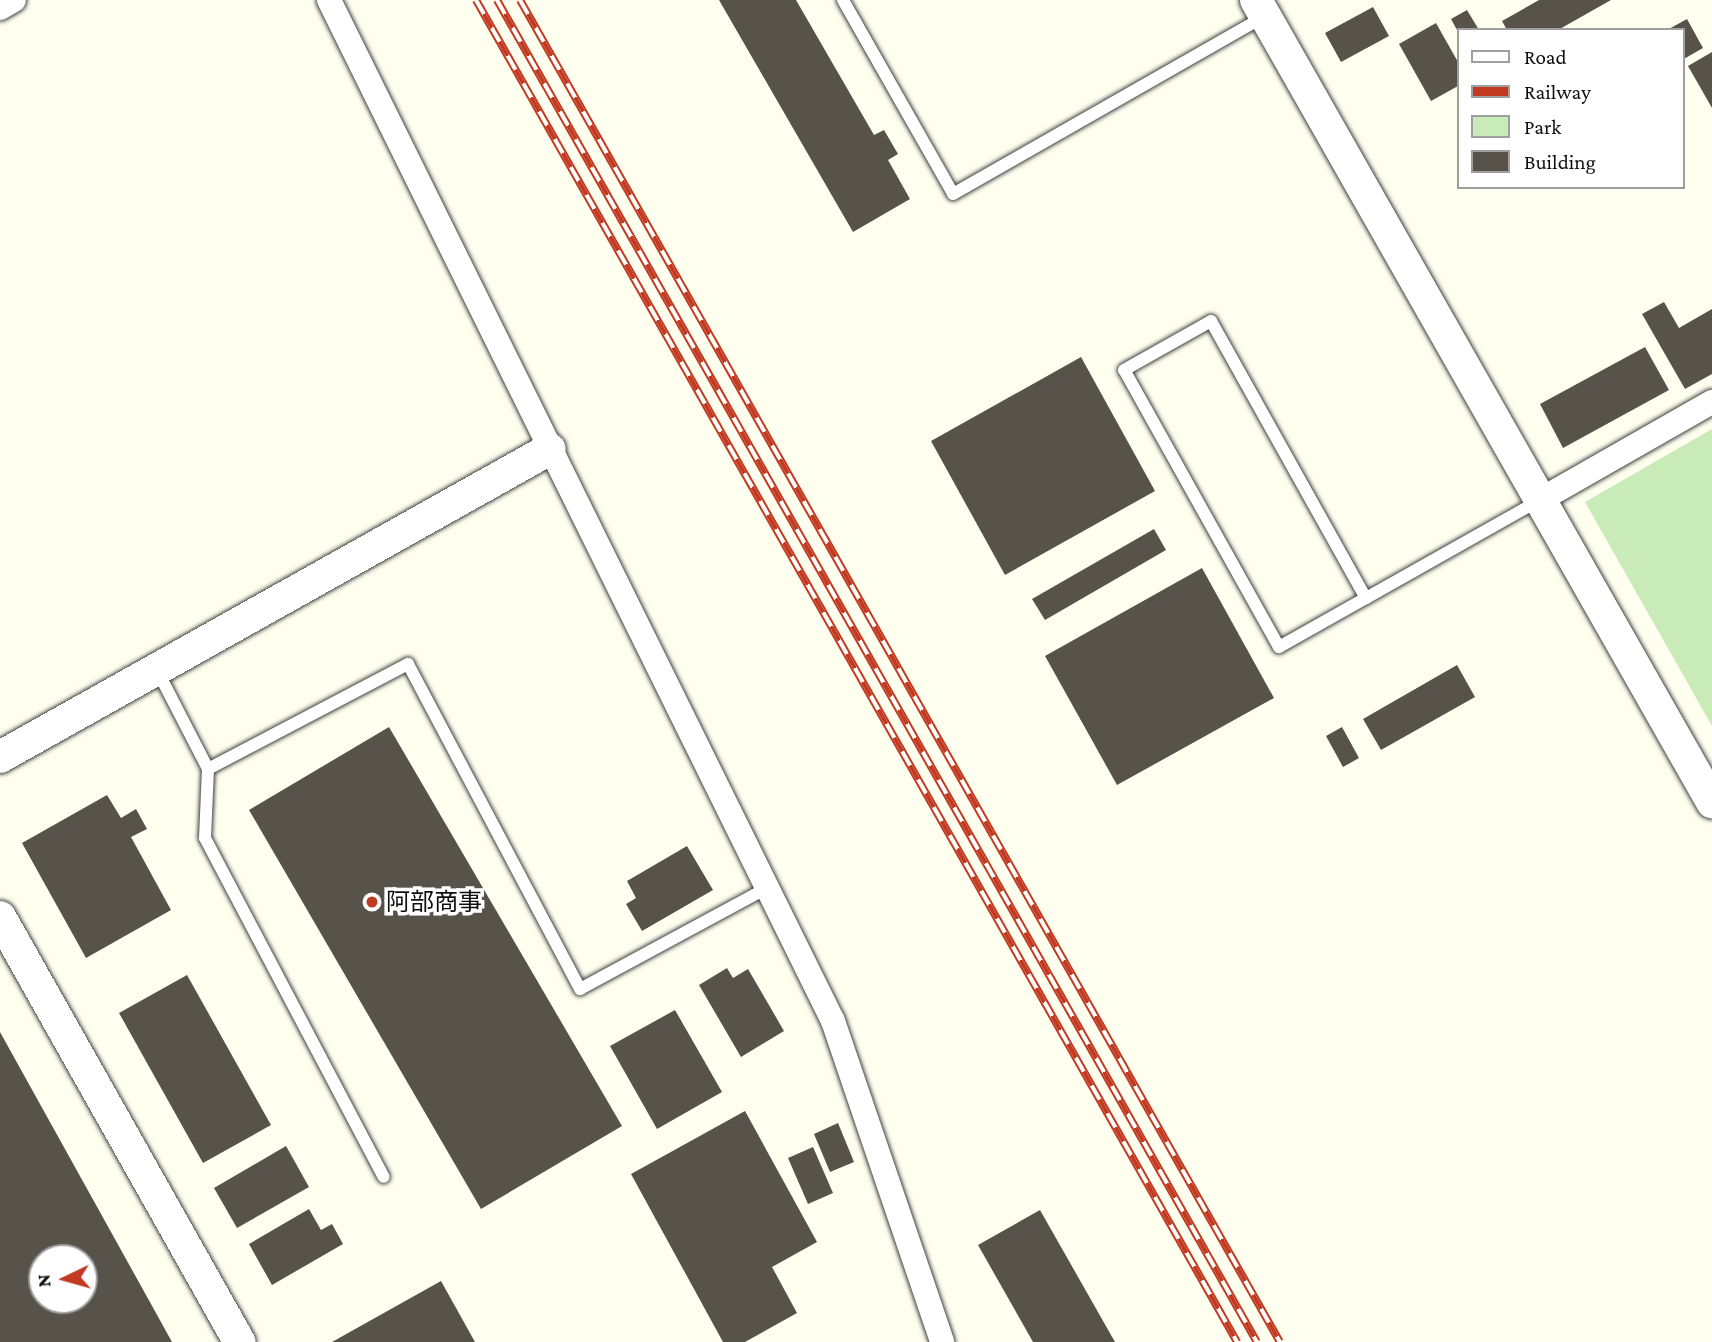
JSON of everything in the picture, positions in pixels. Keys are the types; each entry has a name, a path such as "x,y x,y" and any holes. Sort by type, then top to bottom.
{"street":[{"path":"0,8 14,0"},
{"path":"329,0 832,1021 942,1342"},
{"path":"1260,8 1712,802"},
{"path":"1540,500 1712,402"},
{"path":"0,757 550,449"},
{"path":"0,917 239,1342"}],"lane":[{"path":"843,0 953,194 1260,8"},
{"path":"1366,598 1211,321 1124,370 1279,647 1366,598 1540,500"},
{"path":"208,769 408,664 580,989 767,888"},
{"path":"157,669 208,769 205,838 384,1177"}],"green space":[{"path":"1712,429 1712,726 1585,502"}],"building":[{"path":"719,0 796,0 874,135 884,130 898,154 888,160 910,199 853,232"},
{"path":"1539,0 1611,0 1562,28 1506,28 1502,21"},
{"path":"1373,7 1389,36 1341,62 1325,33"},
{"path":"1467,10 1478,28 1456,28 1451,19"},
{"path":"1687,19 1703,48 1684,59 1684,28 1671,28"},
{"path":"1436,23 1456,58 1456,87 1431,101 1399,44"},
{"path":"1712,52 1712,108 1688,66"},
{"path":"1664,302 1679,328 1712,309 1712,374 1685,389 1642,314"},
{"path":"1645,347 1669,390 1563,448 1540,404"},
{"path":"1081,357 1155,491 1005,575 931,441"},
{"path":"1154,529 1166,550 1045,620 1032,599"},
{"path":"1202,568 1274,698 1117,785 1045,656"},
{"path":"1457,665 1475,697 1381,750 1363,719"},
{"path":"389,727 622,1126 481,1209 249,810"},
{"path":"1342,727 1359,758 1343,767 1326,736"},
{"path":"107,795 121,818 136,809 147,829 131,837 171,910 86,958 22,843"},
{"path":"687,846 713,890 642,931 626,904 636,898 627,881"},
{"path":"727,968 733,978 748,969 784,1031 741,1057 699,985"},
{"path":"187,975 271,1125 203,1163 119,1013"},
{"path":"675,1010 722,1092 657,1129 610,1046"},
{"path":"0,1032 172,1342 0,1342"},
{"path":"745,1111 817,1242 772,1267 797,1313 745,1342 723,1342 631,1174"},
{"path":"838,1123 854,1162 830,1172 814,1134"},
{"path":"286,1146 309,1187 237,1228 214,1188"},
{"path":"813,1147 833,1193 808,1204 788,1158"},
{"path":"309,1209 321,1230 332,1224 343,1244 272,1285 249,1244"},
{"path":"1040,1210 1115,1342 1033,1342 978,1245"},
{"path":"441,1281 475,1342 332,1342"}],"railway":[{"path":"476,0 1237,1342"},
{"path":"497,0 1257,1342"},
{"path":"520,0 1280,1342"}],"place":[{"name":"阿部商事","path":"372,902"}]}
